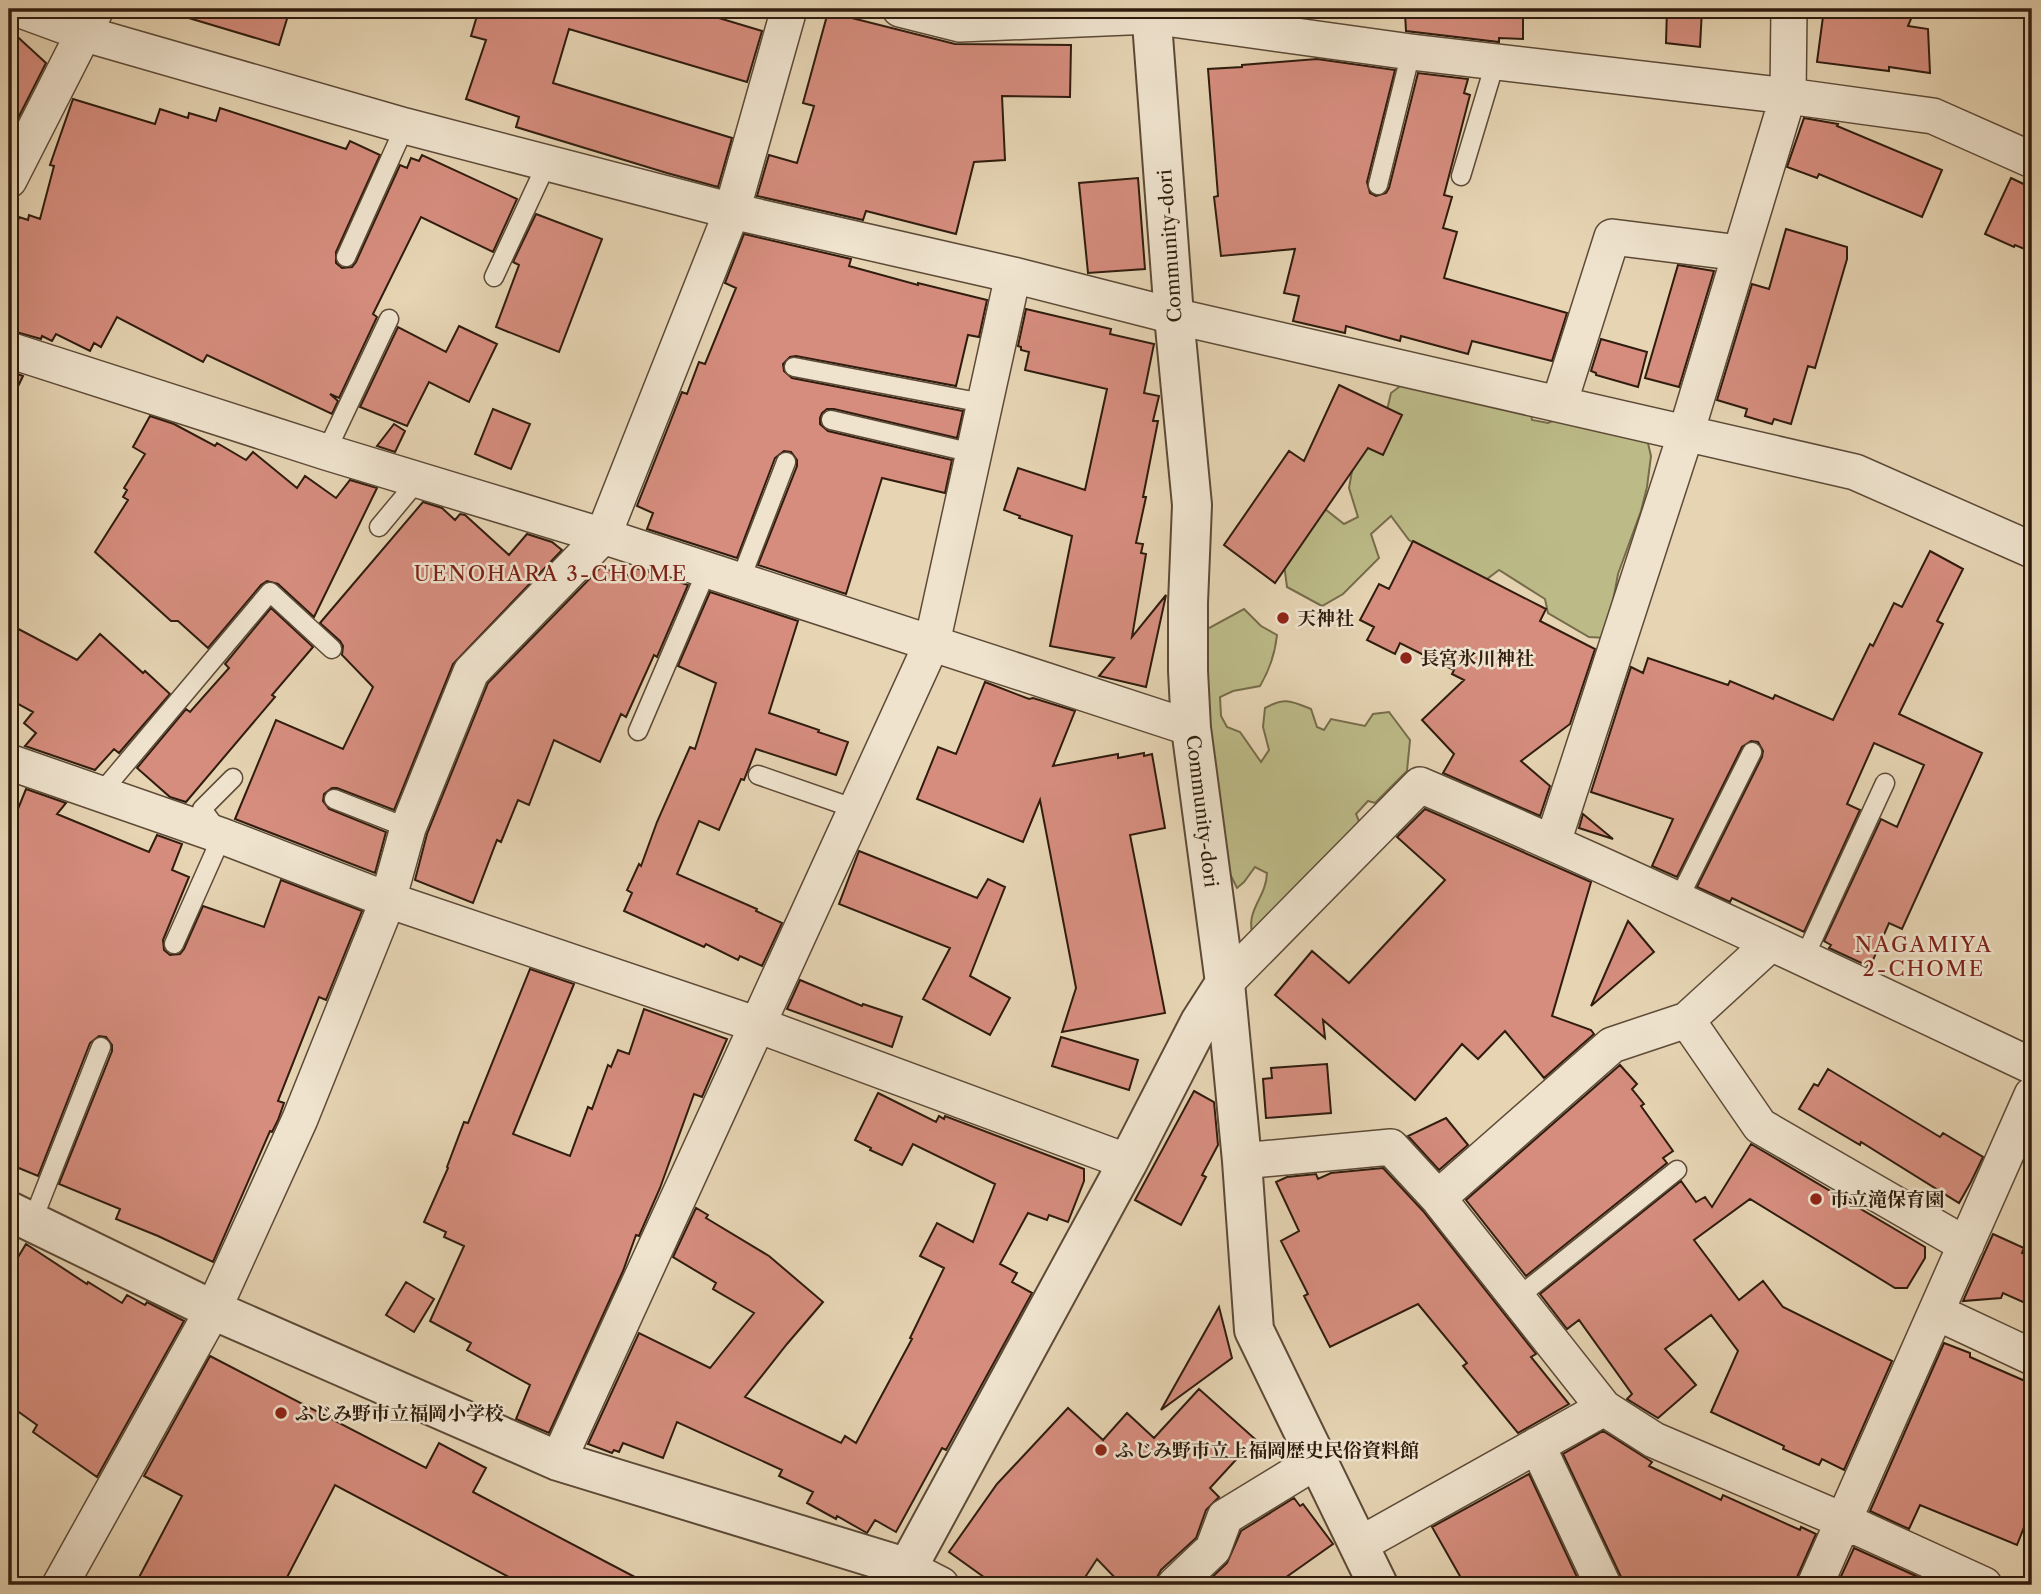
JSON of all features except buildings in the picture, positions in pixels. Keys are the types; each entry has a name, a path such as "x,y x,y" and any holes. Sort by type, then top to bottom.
{"street":[{"path":"18,9 90,21 405,126 732,211 1013,275 1174,316 1855,472 2032,550"},
{"path":"60,1585 213,1310 300,1119 388,900 408,828 471,672 603,536 732,211 789,9"},
{"path":"900,9 960,24 1151,12 1411,52 1787,96 1933,116 2032,160"},
{"path":"1553,842 1686,433 1787,96 1790,9"},
{"name":"Community-dori","path":"1151,12 1174,316 1192,505 1188,603 1191,727 1225,983 1242,1161 1254,1330 1378,1585"},
{"path":"9,180 90,21"},
{"path":"1559,404 1612,237 1740,253"},
{"path":"558,1461 932,643 1013,275"},
{"path":"9,350 326,452 603,536 1191,727"},
{"path":"13,773 100,794 222,836 388,900 758,1025 1128,1162"},
{"path":"903,1577 1128,1162 1200,1021 1225,983 1420,785 1553,842 2032,1066"},
{"path":"1438,1198 1612,1045 1688,1020 1770,943"},
{"path":"1688,1020 1760,1126 1966,1245"},
{"path":"1815,1585 2032,1095"},
{"path":"1242,1161 1391,1147 1438,1198 1604,1408 1654,1440 1844,1521 1984,1585"},
{"path":"20,1216 213,1310 558,1461 903,1577 941,1585"},
{"path":"1936,1312 2032,1357"},
{"path":"1359,1545 1604,1408"},
{"path":"1537,1445 1603,1585"},
{"path":"1175,1585 1213,1549 1225,1517 1318,1460"}],"lane":[{"path":"1378,185 1411,52"},
{"path":"1461,176 1495,62"},
{"path":"346,257 405,126"},
{"path":"494,276 547,163"},
{"path":"326,452 389,319"},
{"path":"794,367 984,403"},
{"path":"831,420 974,453"},
{"path":"740,581 786,462"},
{"path":"379,527 419,480"},
{"path":"638,731 707,570"},
{"path":"100,794 270,592 332,649"},
{"path":"1678,900 1752,752"},
{"path":"758,775 856,809"},
{"path":"174,944 222,836 202,810 233,778"},
{"path":"1804,958 1885,783"},
{"path":"334,799 408,828"},
{"path":"20,1216 101,1047"},
{"path":"1517,1298 1677,1170"}],"shaded area":[{"path":"1407,381 1530,407 1532,420 1548,423 1562,417 1647,439 1651,456 1647,487 1618,574 1606,638 1589,637 1548,613 1545,599 1499,570 1483,582 1427,552 1409,540 1391,516 1371,534 1379,558 1343,594 1322,606 1287,587 1284,564 1325,509 1344,524 1358,517 1349,488 1355,454 1383,427 1391,393"},
{"path":"1244,609 1261,626 1277,635 1275,649 1260,686 1233,691 1220,697 1221,716 1227,727 1240,732 1261,762 1269,750 1263,727 1265,708 1283,701 1311,709 1317,727 1324,730 1331,719 1365,726 1373,714 1389,712 1410,740 1407,771 1375,803 1368,801 1356,814 1361,826 1255,942 1251,922 1266,883 1267,873 1255,867 1237,888 1227,868 1198,634"}],"place":[{"name":"天神社","path":"1283,618"},
{"name":"長宮氷川神社","path":"1406,658"},
{"name":"市立滝保育園","path":"1816,1199"},
{"name":"ふじみ野市立福岡小学校","path":"281,1413"},
{"name":"ふじみ野市立上福岡歴史民俗資料館","path":"1101,1450"}],"district":[{"name":"UENOHARA 3-CHOME","path":"551,573"},
{"name":"NAGAMIYA 2-CHOME","path":"1924,956"}]}
